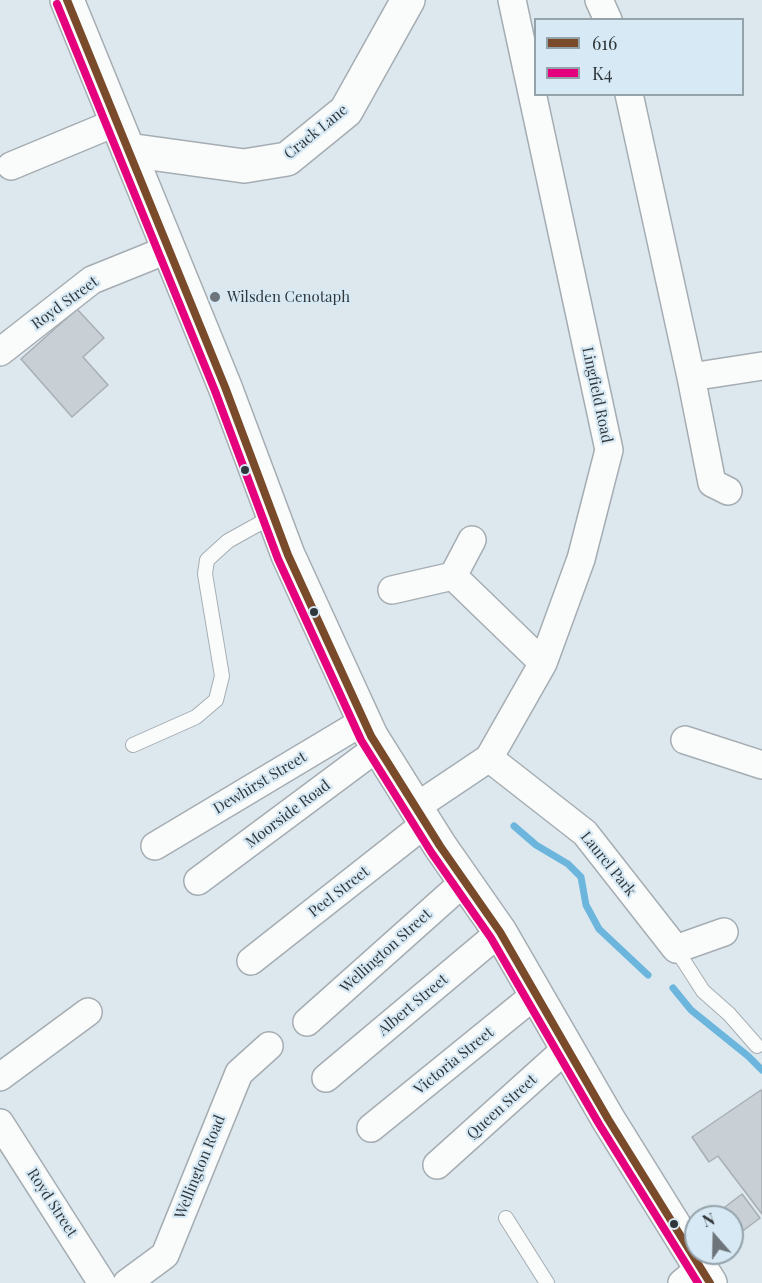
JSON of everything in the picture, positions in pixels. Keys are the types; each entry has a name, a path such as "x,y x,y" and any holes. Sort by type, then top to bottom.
{"street":[{"path":"67,0 225,387 288,555 371,734 421,815 500,932 698,1278"},
{"name":"Crack Lane","path":"122,136 244,166 287,159 346,111 408,0"},
{"name":"Lingfield Road","path":"421,815 489,758 543,663 581,559 609,450 512,0"},
{"path":"599,0 607,18"},
{"path":"629,96 712,483 728,491"},
{"path":"11,166 122,136"},
{"name":"Royd Street","path":"0,352 92,280 169,249"},
{"path":"691,377 762,366"},
{"path":"392,590 453,576 472,540"},
{"path":"453,576 543,663"},
{"name":"Dewhirst Street","path":"155,846 239,795 371,734"},
{"name":"Moorside Road","path":"198,881 267,830 371,734"},
{"path":"685,740 759,760"},
{"name":"Laurel Park","path":"489,758 585,833 676,949"},
{"path":"239,795 267,830"},
{"name":"Peel Street","path":"251,961 421,815"},
{"name":"Wellington Street","path":"307,1022 465,881"},
{"name":"Albert Street","path":"326,1078 500,932"},
{"path":"676,949 724,932"},
{"name":"Victoria Street","path":"372,1128 536,994"},
{"path":"0,1077 88,1012"},
{"name":"Wellington Road","path":"127,1283 165,1255 238,1073 269,1046"},
{"name":"Queen Street","path":"437,1165 567,1048"},
{"name":"Royd Street","path":"0,1123 102,1283"}],"lane":[{"path":"133,745 196,717 216,700 222,676 205,574 207,560 228,541 273,516"},
{"path":"676,949 703,991 729,1014 757,1046"},
{"path":"506,1218 547,1283"}],"building":[{"path":"77,309 104,338 83,357 108,385 72,417 21,359"},
{"path":"761,1090 762,1214 718,1156 709,1162 692,1137"},
{"path":"742,1194 760,1218 744,1230 744,1205 728,1205"}],"waterway":[{"path":"514,826 536,845 568,864 581,877 586,905 599,929 648,975"},
{"path":"673,988 691,1010 762,1070"}],"transit line":[{"name":"616","path":"67,0 225,387 288,555 371,736 440,846 500,932 608,1119 710,1283"},
{"name":"K4","path":"57,4 215,391 278,559 361,740 431,852 491,938 599,1124 698,1283"}],"place":[{"name":"Wilsden Cenotaph","path":"215,297"}]}
